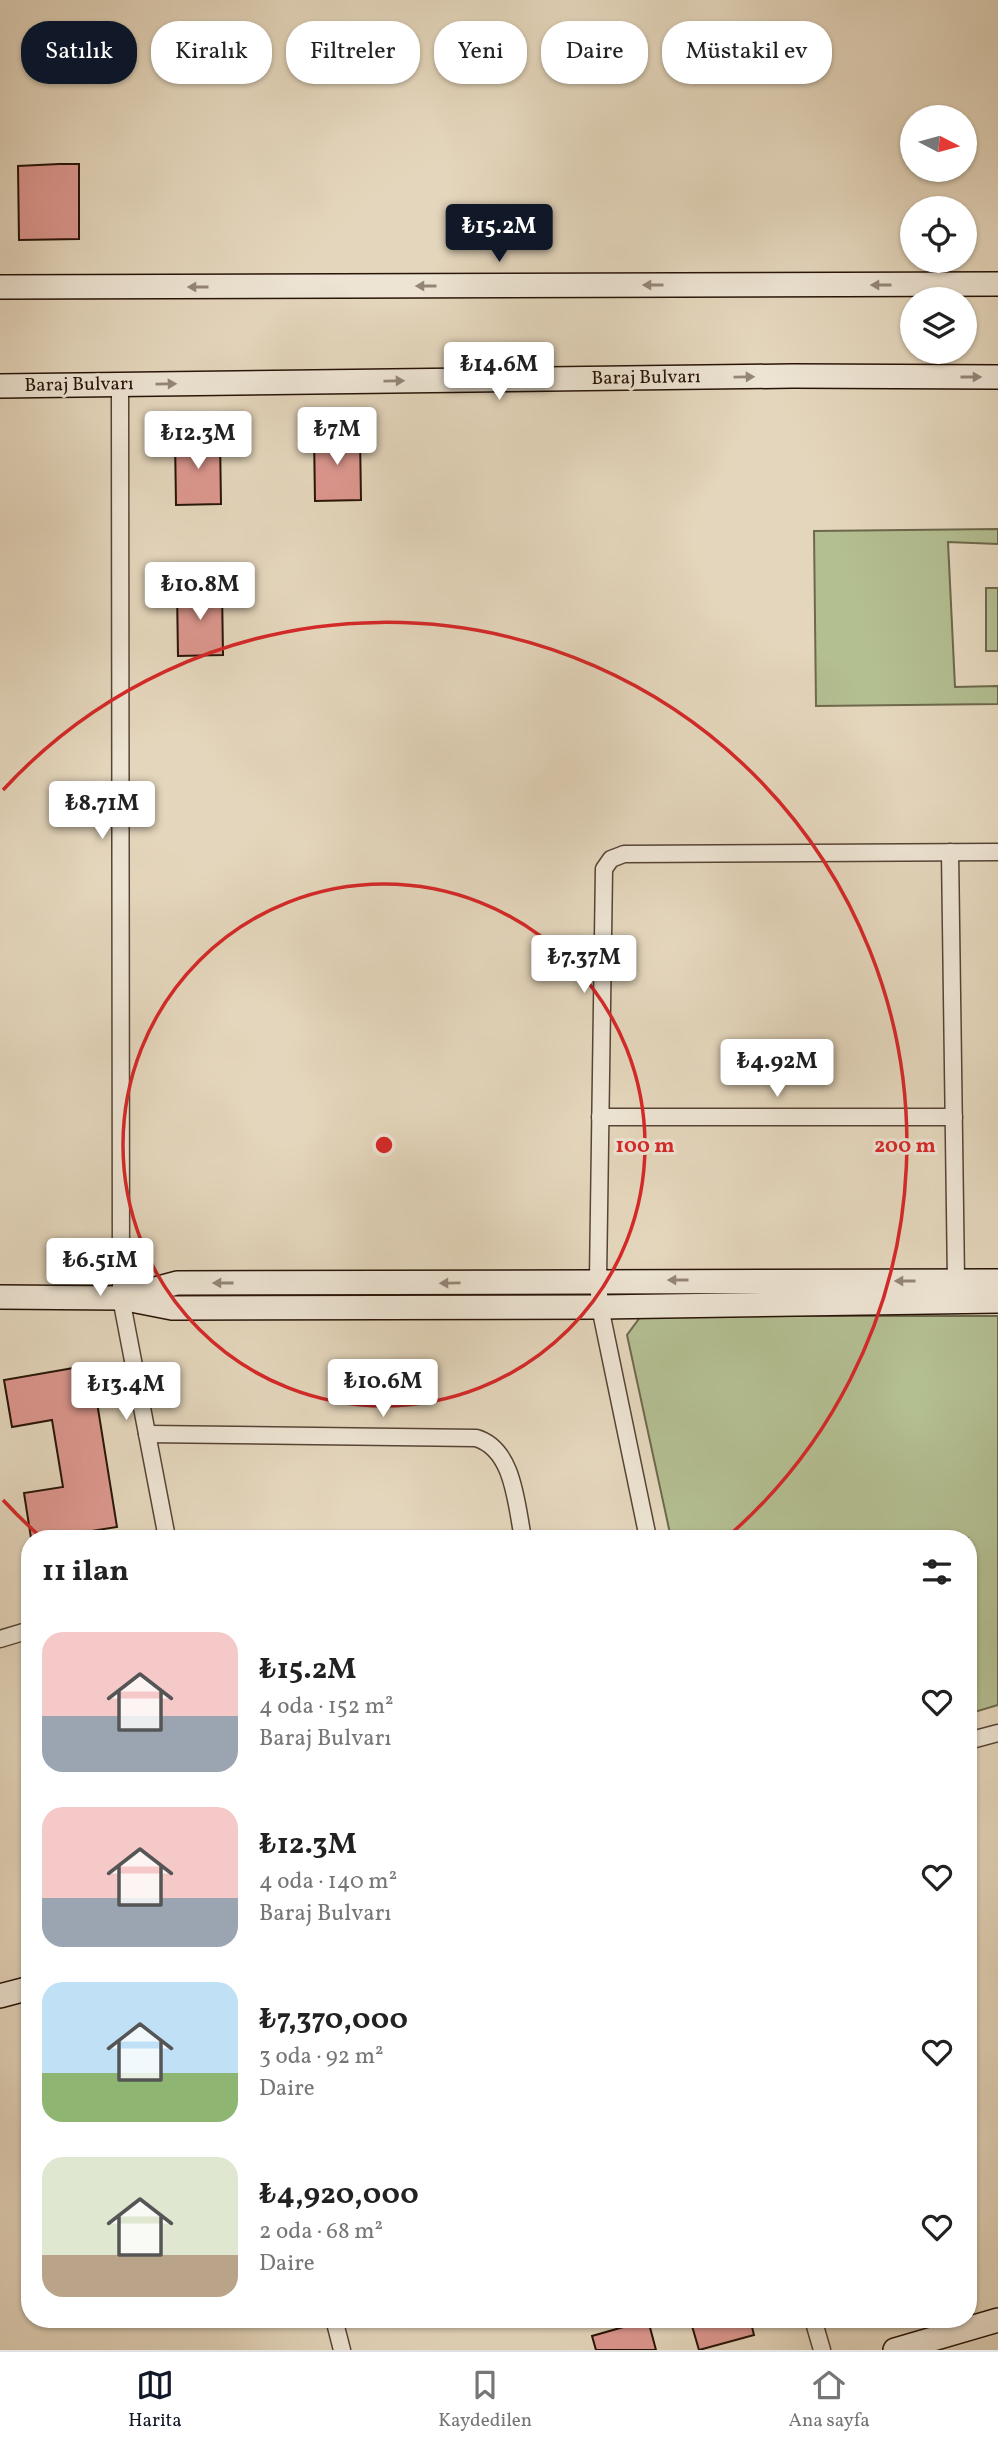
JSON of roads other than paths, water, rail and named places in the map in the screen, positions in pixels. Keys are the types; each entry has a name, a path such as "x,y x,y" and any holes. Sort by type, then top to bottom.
{"main road":[{"path":"0,287 998,284"},
{"name":"Baraj Bulvarı","path":"0,386 793,376 998,377"},
{"path":"121,1298 177,1283 998,1281"},
{"path":"0,1297 121,1298 172,1308 600,1307 998,1301"},
{"path":"0,1996 21,1990"},
{"path":"977,2326 998,2320"},
{"path":"895,2350 971,2328"}],"street":[{"path":"120,384 121,1298 165,1530"},
{"path":"950,852 956,1281"},
{"path":"646,1530 600,1307 597,1280 604,869 611,859 624,854 998,852"},
{"path":"600,1117 954,1118"},
{"path":"147,1434 476,1438 489,1442 501,1455 511,1480 521,1530"},
{"path":"0,1639 21,1633"},
{"path":"977,1739 998,1733"},
{"path":"336,2328 342,2350"},
{"path":"816,2328 822,2350"}]}
